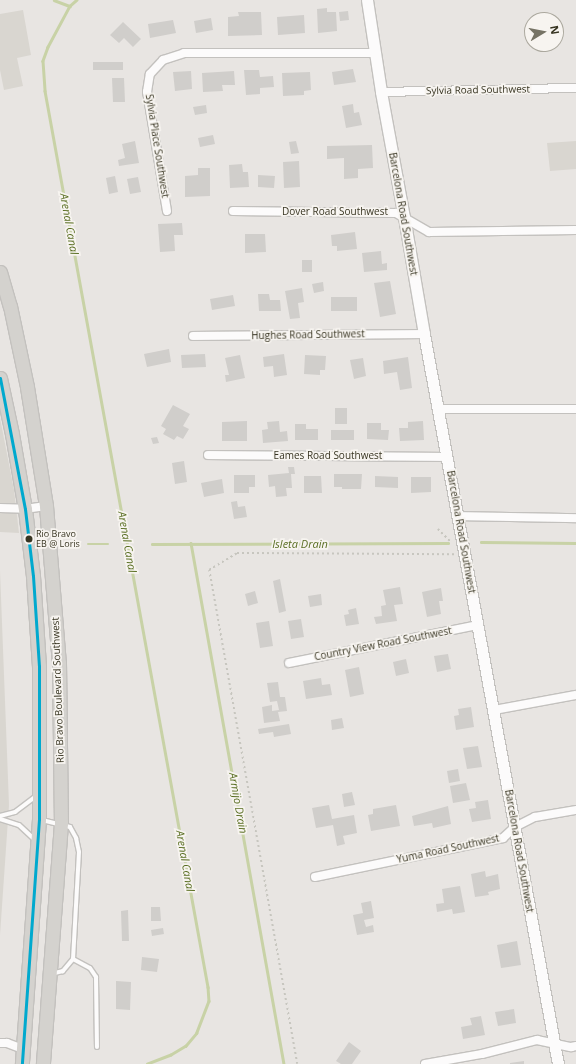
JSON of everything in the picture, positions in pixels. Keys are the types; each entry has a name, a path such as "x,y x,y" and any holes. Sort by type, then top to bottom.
{"main road":[{"name":"Rio Bravo Boulevard Southwest","path":"0,272 10,306 28,387 46,506 59,663 61,823 43,1064"},
{"name":"Rio Bravo Boulevard Southwest","path":"0,378 12,434 25,508 33,576 39,666 39,819 22,1064"}],"street":[{"name":"Barcelona Road Southwest","path":"367,0 380,92 558,1064"},
{"name":"Sylvia Place Southwest","path":"167,211 147,92 150,74 163,60 184,53 374,53"},
{"name":"Sylvia Road Southwest","path":"380,92 576,88"},
{"name":"Dover Road Southwest","path":"233,212 396,213 430,232 576,230"},
{"name":"Hughes Road Southwest","path":"193,336 424,334"},
{"path":"438,409 576,409"},
{"name":"Eames Road Southwest","path":"208,455 447,457"},
{"path":"0,508 46,506"},
{"path":"458,516 576,518"},
{"name":"Country View Road Southwest","path":"289,663 478,625"},
{"path":"494,710 576,695"},
{"name":"Yuma Road Southwest","path":"315,877 503,838 515,827 535,817 576,810"},
{"path":"425,1064 482,1054 537,1040 571,1047 576,1046"},
{"path":"0,1043 7,1043 23,1049"}],"lane":[{"path":"0,818 15,812 39,793"},
{"path":"0,818 19,825 38,842"},
{"path":"39,819 61,823 70,827 76,838 79,852 73,959 63,971 50,974"},
{"path":"73,959 90,968 96,977 97,1047"}],"path":[{"path":"438,529 465,554"},
{"path":"297,1064 209,570 237,553 465,554"}],"shaded area":[{"path":"23,10 31,55 17,58 23,86 4,90 0,70 0,14"},
{"path":"576,141 576,169 550,171 547,143"},
{"path":"0,418 14,490 19,533 0,532"},
{"path":"0,571 9,805 0,935"}],"building":[{"path":"327,8 327,12 336,12 337,31 318,33 317,9"},
{"path":"348,11 349,20 340,21 339,12"},
{"path":"238,12 261,12 262,35 228,36 228,17 239,16"},
{"path":"304,15 305,33 278,35 277,17"},
{"path":"211,18 213,30 196,33 194,21"},
{"path":"173,20 176,33 150,38 148,24"},
{"path":"123,22 141,39 133,47 124,38 119,43 110,35"},
{"path":"93,62 123,62 123,70 93,70"},
{"path":"353,69 356,82 334,85 332,72"},
{"path":"244,70 259,70 260,77 273,76 274,87 260,88 260,94 246,95"},
{"path":"191,71 192,89 175,91 173,72"},
{"path":"234,71 235,85 222,85 223,91 203,92 202,73"},
{"path":"310,72 311,90 304,91 304,95 283,96 282,73"},
{"path":"112,78 124,78 125,102 113,102"},
{"path":"353,104 354,113 359,112 362,125 346,128 342,106"},
{"path":"206,105 207,113 195,115 193,107"},
{"path":"213,135 215,144 200,147 198,138"},
{"path":"135,141 139,163 119,166 118,160 125,158 122,144"},
{"path":"296,141 299,153 291,154 289,142"},
{"path":"372,145 373,168 358,169 358,178 344,179 344,158 327,159 327,146"},
{"path":"299,161 300,187 284,188 283,162"},
{"path":"242,164 243,172 248,172 249,187 230,188 229,165"},
{"path":"198,168 210,168 210,196 185,197 185,176 198,175"},
{"path":"258,175 275,176 274,188 258,187"},
{"path":"115,176 118,192 109,194 106,178"},
{"path":"138,177 141,192 130,194 127,179"},
{"path":"182,223 183,235 174,235 175,251 160,252 158,224"},
{"path":"355,232 357,249 337,251 337,246 332,246 331,235"},
{"path":"245,234 265,234 266,252 245,253"},
{"path":"381,251 382,264 387,263 387,270 364,272 362,253"},
{"path":"302,260 312,260 312,272 302,272"},
{"path":"390,281 396,314 380,317 374,283"},
{"path":"323,282 324,291 314,293 312,284"},
{"path":"302,288 304,302 298,303 300,318 290,319 285,291"},
{"path":"258,294 269,294 270,300 280,300 281,311 259,311"},
{"path":"233,295 235,306 212,310 210,299"},
{"path":"331,297 357,297 357,311 331,311"},
{"path":"169,349 171,362 147,367 144,354"},
{"path":"205,354 206,367 182,368 181,355"},
{"path":"284,354 287,375 274,377 273,366 264,367 263,357"},
{"path":"240,355 245,378 226,382 225,375 229,375 225,358"},
{"path":"305,355 326,356 325,370 320,370 320,375 304,374"},
{"path":"408,357 412,388 400,390 397,372 384,374 383,361"},
{"path":"363,358 366,376 354,379 350,360"},
{"path":"173,405 190,414 183,426 189,429 183,439 177,436 174,440 163,434 166,429 161,426"},
{"path":"335,408 347,408 347,424 335,424"},
{"path":"247,421 247,441 222,441 222,422"},
{"path":"279,421 280,432 287,431 288,441 263,443 262,430 268,429 267,422"},
{"path":"423,421 424,440 400,441 399,428 408,428 408,422"},
{"path":"367,423 381,423 381,430 389,430 388,440 367,439"},
{"path":"295,424 306,424 306,429 318,429 318,440 295,440"},
{"path":"331,430 354,430 354,440 331,440"},
{"path":"157,437 159,443 153,444 151,438"},
{"path":"184,461 187,482 175,484 172,463"},
{"path":"288,467 294,467 295,474 291,474 292,488 286,488 287,496 276,497 275,486 269,487 268,475 289,473"},
{"path":"334,474 362,474 361,489 342,489 342,487 334,487"},
{"path":"234,475 255,475 255,487 249,487 249,493 234,493"},
{"path":"304,476 321,476 322,493 304,493"},
{"path":"375,476 398,477 398,488 375,487"},
{"path":"411,477 431,477 431,492 411,493"},
{"path":"222,479 224,493 204,497 201,483"},
{"path":"237,501 238,507 245,506 247,517 234,519 231,502"},
{"path":"280,579 286,611 279,613 273,581"},
{"path":"400,587 403,604 394,605 397,621 376,624 374,617 382,616 381,606 386,605 383,590"},
{"path":"441,588 443,601 439,601 441,614 427,617 422,592"},
{"path":"255,591 258,603 248,606 245,594"},
{"path":"321,594 322,605 310,607 308,596"},
{"path":"356,608 359,624 346,626 344,615 349,614 348,610"},
{"path":"301,619 304,637 291,639 288,621"},
{"path":"269,621 273,646 260,648 256,623"},
{"path":"448,654 451,669 437,672 434,656"},
{"path":"406,659 409,673 396,676 393,662"},
{"path":"359,667 364,694 350,697 345,670"},
{"path":"321,678 322,685 330,684 332,695 306,699 303,681"},
{"path":"278,682 280,697 285,697 287,711 278,712 280,721 264,723 262,707 272,705 272,711 279,710 277,701 270,702 267,683"},
{"path":"471,707 474,727 456,730 454,716 459,715 458,709"},
{"path":"342,718 344,728 332,730 331,720"},
{"path":"289,724 291,734 274,737 273,732 259,734 258,729"},
{"path":"478,746 482,767 467,769 463,748"},
{"path":"458,769 460,781 449,783 447,771"},
{"path":"466,783 470,800 453,803 450,786"},
{"path":"352,792 355,805 344,807 342,794"},
{"path":"488,800 491,819 472,822 469,809 476,808 475,802"},
{"path":"329,805 332,819 354,815 357,833 343,836 345,844 337,846 333,825 316,828 312,808"},
{"path":"396,805 400,826 371,831 368,815 373,814 373,809"},
{"path":"448,806 451,824 433,828 432,823 414,826 412,816"},
{"path":"485,871 486,877 498,874 500,889 488,892 489,895 475,897 471,874"},
{"path":"460,886 465,912 453,914 452,909 437,912 436,904 444,903 442,889"},
{"path":"371,901 374,918 364,920 366,927 373,925 374,932 357,935 353,915 363,913 361,903"},
{"path":"151,907 160,907 161,921 151,921"},
{"path":"128,910 129,941 122,941 121,911"},
{"path":"163,928 164,934 152,936 151,930"},
{"path":"517,941 521,965 501,968 497,945"},
{"path":"142,957 159,959 157,972 141,970"},
{"path":"116,981 131,982 130,1010 116,1009"},
{"path":"514,1009 516,1023 498,1026 495,1012"},
{"path":"481,1016 485,1035 463,1039 461,1027 472,1025 470,1018"},
{"path":"349,1042 361,1051 352,1064 341,1064 336,1061"},
{"path":"524,1061 524,1064 510,1064 510,1063"}],"waterway":[{"path":"54,0 70,6"},
{"name":"Arenal Canal","path":"77,0 70,6 48,47 43,61 45,91 208,987 209,1001 197,1033 186,1046 171,1055 148,1064"},
{"name":"Isleta Drain","path":"481,542 576,543"},
{"name":"Armijo Drain","path":"191,543 284,1064"},
{"name":"Isleta Drain","path":"152,544 448,543"},
{"name":"Isleta Drain","path":"88,544 108,544"}],"transit line":[{"path":"0,378 25,509 33,576 39,666 39,819 22,1064"}],"place":[{"name":"Rio Bravo EB @ Loris","path":"29,539"}]}
